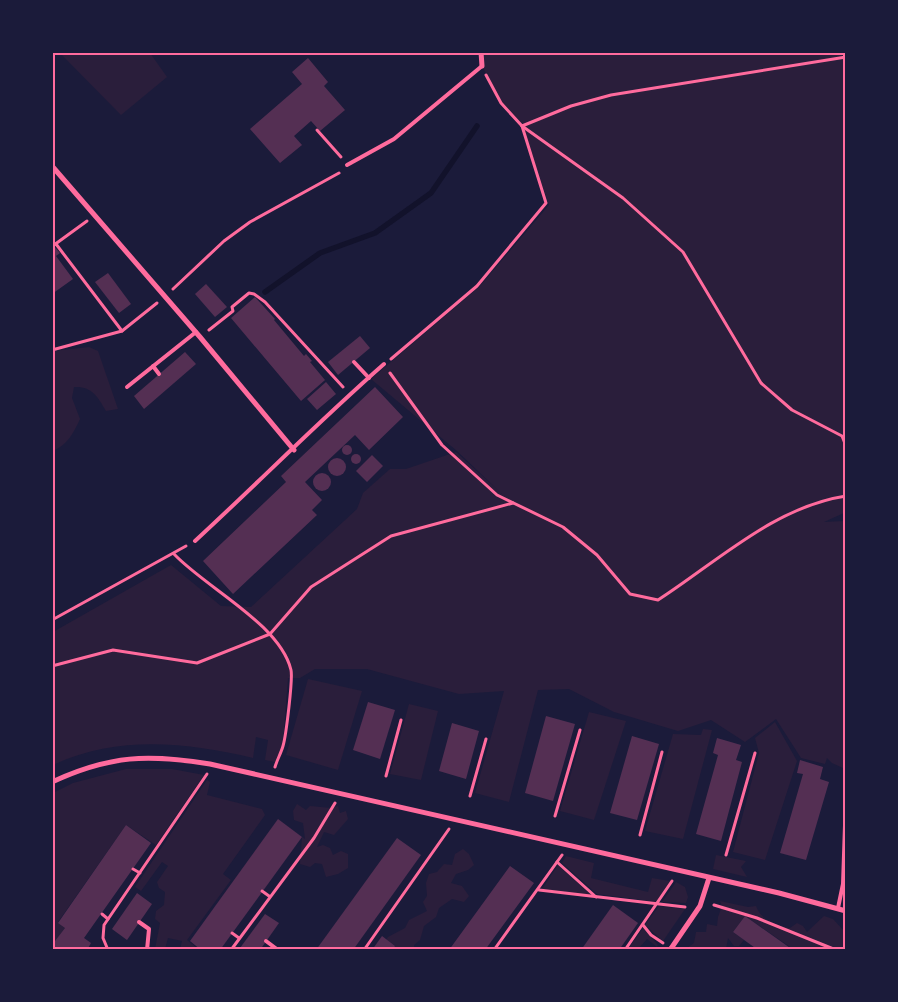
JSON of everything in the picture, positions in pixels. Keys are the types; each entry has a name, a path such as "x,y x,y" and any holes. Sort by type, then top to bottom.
{"street":[{"path":"481,52 482,66"},
{"path":"52,166 196,332 294,450"},
{"path":"52,782 70,774 128,758 167,757 273,778 846,911"},
{"path":"670,949 700,906 709,878"}],"lane":[{"path":"347,165 394,140 482,66"},
{"path":"127,387 196,332"},
{"path":"354,362 369,378"},
{"path":"195,540 294,450 384,364"},
{"path":"153,366 159,374"},
{"path":"838,908 844,883 846,796"},
{"path":"140,922 149,928 147,950"},
{"path":"266,941 278,950"}],"path":[{"path":"522,126 571,106 610,95 846,58"},
{"path":"482,66 501,103 522,126 623,198 683,252 761,383 792,410 842,436 846,446"},
{"path":"522,126 546,203 477,286 384,364 442,445 497,495 563,527 597,555 630,594 658,600 698,574 747,536 820,500 846,496"},
{"path":"165,296 194,272 224,241 250,222 337,174 347,165 316,130"},
{"path":"84,223 55,244 122,331"},
{"path":"200,337 233,310 232,307 249,293 254,294 265,302 350,395"},
{"path":"52,350 122,331 158,302"},
{"path":"52,666 113,650 197,663 270,634 311,587 391,536 514,503"},
{"path":"52,620 174,554 195,540"},
{"path":"174,554 188,569 244,610 270,634 284,651 292,672 284,745 273,778"},
{"path":"386,776 401,720"},
{"path":"555,816 580,730"},
{"path":"470,796 486,740"},
{"path":"640,835 662,752"},
{"path":"726,855 755,753"},
{"path":"108,950 103,938 103,931 108,919 206,776 210,764"},
{"path":"231,950 269,896 314,838 334,807 338,793"},
{"path":"364,950 448,834 451,819"},
{"path":"494,950 568,846"},
{"path":"557,862 597,898"},
{"path":"133,869 140,873"},
{"path":"625,950 672,882 675,870"},
{"path":"538,890 686,907"},
{"path":"262,891 269,896"},
{"path":"714,906 757,918 836,950"},
{"path":"102,914 108,919"},
{"path":"643,925 670,949"},
{"path":"232,933 239,938"}],"shaded area":[{"path":"60,53 150,53 167,77 121,115"},
{"path":"481,53 845,53 846,512 824,522 845,521 845,769 832,763 827,758 825,764 801,758 776,719 745,742 711,720 678,731 614,712 569,689 538,690 509,802 475,793 504,691 459,694 367,669 315,669 300,678 288,678 283,744 275,762 265,760 268,740 256,737 253,758 203,748 152,744 102,749 77,755 53,765 53,632 171,565 221,606 251,607 357,509 363,493 390,469 406,469 456,452 502,494 457,451 371,379 479,287 549,205 522,124 502,103 482,66"},
{"path":"89,347 98,351 118,409 106,411 90,390 74,387 72,398 80,419 70,438 53,451 53,351"},
{"path":"308,679 362,691 338,770 286,755"},
{"path":"409,704 438,711 421,780 390,774"},
{"path":"589,712 626,721 594,820 560,811"},
{"path":"775,722 797,761 765,860 733,852 759,753 755,738"},
{"path":"703,729 712,730 683,839 645,831 673,734 701,735"},
{"path":"126,769 172,769 204,775 156,845 126,825 58,922 65,928 53,945 53,793 73,783"},
{"path":"207,780 210,782 207,795 262,809 265,815 223,874 231,880 187,940 198,949 180,949 182,941 168,938 165,949 155,949 160,923 155,919 156,911 164,905 165,892 159,888 157,882 168,866 162,862 141,891 135,887"},
{"path":"297,804 306,810 310,806 331,808 338,806 340,813 346,811 348,819 334,835 324,832 317,847 323,845 330,848 333,855 341,851 348,854 348,868 338,874 326,877 322,864 315,863 310,867 300,864 302,837 305,839 303,823 294,820 293,811"},
{"path":"463,849 469,854 474,865 468,870 456,874 451,883 462,886 469,896 464,902 452,899 439,908 436,917 424,926 420,940 414,945 414,949 395,949 395,946 386,940 388,937 405,928 409,920 427,911 423,902 427,896 426,883 429,874 437,872 444,864 452,865 455,854"},
{"path":"716,855 746,861 741,867 747,877 713,869"},
{"path":"566,856 594,863 591,878 648,892 652,878 670,881 657,902 597,894 562,863"},
{"path":"558,865 591,895 542,889"},
{"path":"676,882 685,887 688,897 686,903 662,902"},
{"path":"720,901 748,907 756,906 765,919 779,926 790,928 797,923 803,926 807,932 824,916 833,919 845,932 845,949 793,949 745,916 733,932 744,940 739,946 734,946 728,938 726,949 684,950 694,943 696,932 706,932 707,924 717,926 722,906"},
{"path":"659,906 685,909 663,941 645,925"},
{"path":"643,928 658,945 657,947 647,939 638,949 628,949"}],"building":[{"path":"308,58 328,82 324,86 345,110 320,131 311,121 294,136 302,145 280,163 250,129 302,84 292,72"},
{"path":"52,244 60,253 56,256 73,279 52,294"},
{"path":"108,273 131,304 119,313 95,282"},
{"path":"206,284 227,307 215,317 195,294"},
{"path":"255,297 304,356 306,354 312,361 310,362 325,380 301,401 231,318"},
{"path":"360,336 370,348 338,375 328,362"},
{"path":"185,352 196,364 144,409 134,396"},
{"path":"326,382 336,394 317,410 307,399"},
{"path":"375,387 403,417 369,450 355,435 305,482 322,500 312,510 317,515 233,594 203,561 286,482 281,476"},
{"path":"347,445 352,450 347,455 342,450"},
{"path":"354,454 358,454 361,459 360,463 354,464 351,461 351,457"},
{"path":"372,455 383,466 367,482 356,471"},
{"path":"337,458 343,461 346,467 343,473 337,476 331,473 328,467 331,461"},
{"path":"322,473 328,476 331,482 328,488 322,491 316,488 313,482 316,476"},
{"path":"368,702 395,710 380,759 353,750"},
{"path":"546,716 575,724 553,801 525,793"},
{"path":"452,723 479,731 466,779 439,771"},
{"path":"632,736 659,744 637,820 610,813"},
{"path":"717,738 741,745 736,760 742,762 721,841 696,834 718,755 713,753"},
{"path":"800,760 823,767 820,779 829,782 806,860 780,853 803,774 797,773"},
{"path":"278,819 302,837 220,950 201,950 190,941"},
{"path":"126,825 151,843 84,938 91,943 87,950 52,950 52,945 65,928 58,923"},
{"path":"397,838 421,855 353,950 316,950"},
{"path":"510,866 534,883 485,950 449,950"},
{"path":"137,893 152,904 127,940 112,929"},
{"path":"613,905 638,923 619,950 581,950"},
{"path":"265,914 279,923 260,950 242,950 240,948"},
{"path":"745,916 793,950 758,950 733,932"},
{"path":"382,936 395,946 393,950 372,950"}],"waterway":[{"path":"265,292 320,253 375,233 431,193 477,126"}]}
